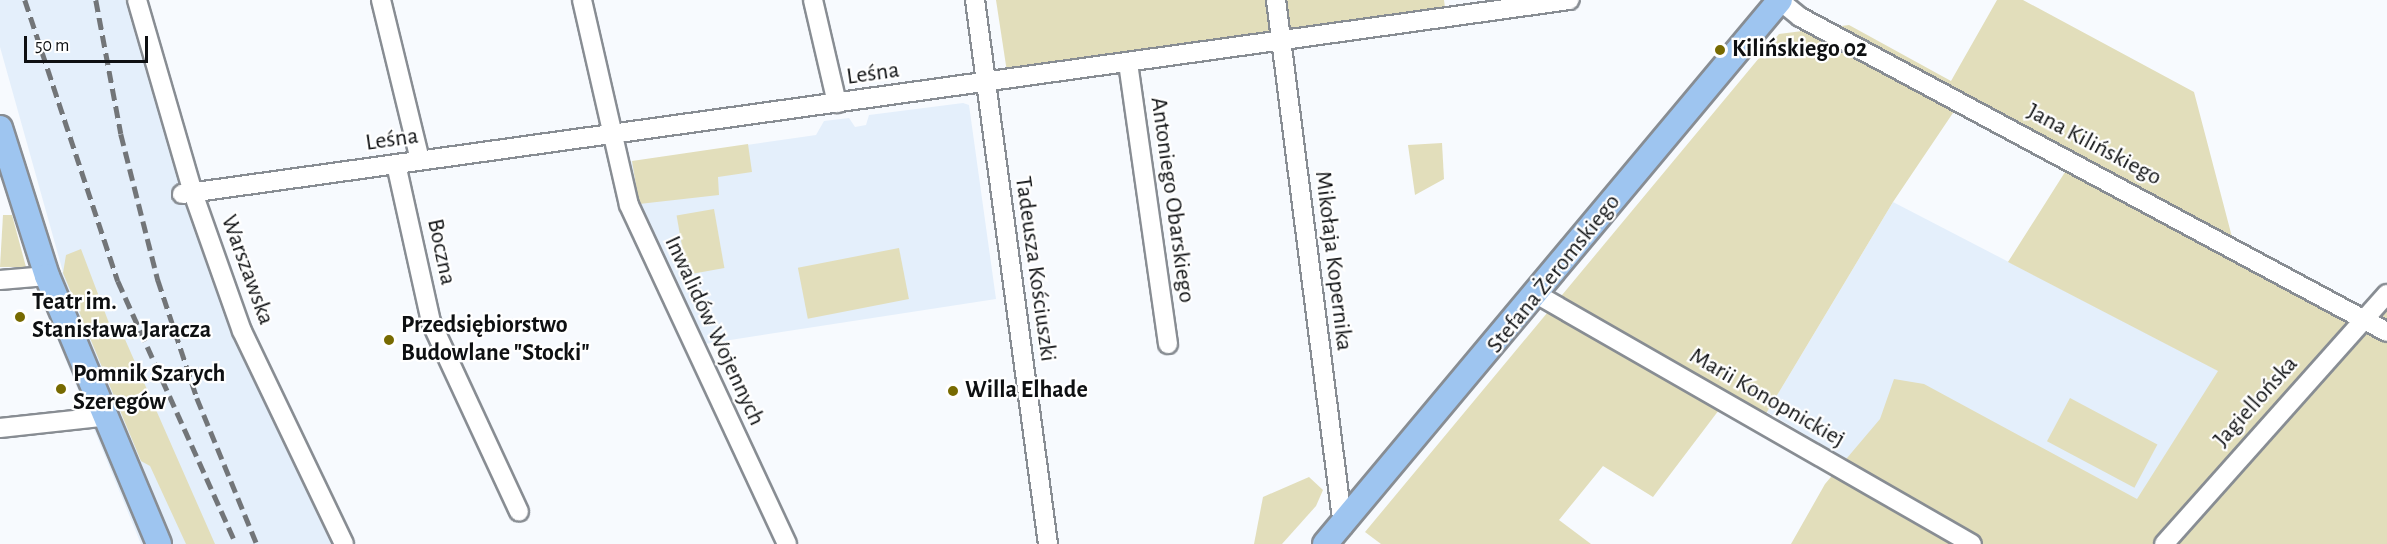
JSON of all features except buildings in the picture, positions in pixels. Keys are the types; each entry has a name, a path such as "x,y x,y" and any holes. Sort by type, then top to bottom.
{"main road":[{"name":"Stefana Żeromskiego","path":"1325,544 1343,527 1538,295 1779,0"},
{"path":"0,128 47,276 102,417 159,544"}],"street":[{"name":"Warszawska","path":"137,0 188,194 242,331 344,544"},
{"path":"381,0 420,160"},
{"name":"Inwalidów Wojennych","path":"582,0 609,134 628,205 787,544"},
{"path":"813,0 837,103"},
{"name":"Tadeusza Kościuszki","path":"975,0 1048,544"},
{"name":"Mikołaja Kopernika","path":"1276,0 1343,527"},
{"name":"Leśna","path":"188,194 1128,63 1459,8 1570,0"},
{"name":"Jana Kilińskiego","path":"1779,0 1800,17 2387,332"},
{"name":"Antoniego Obarskiego","path":"1128,63 1168,344"},
{"name":"Boczna","path":"396,164 430,322 519,512"},
{"path":"0,280 47,276"},
{"name":"Jagiellońska","path":"2164,544 2387,294"},
{"name":"Marii Konopnickiej","path":"1538,295 1972,544"},
{"path":"0,428 102,417"}],"shaded area":[{"path":"0,0 125,0 168,146 238,334 334,544 141,544 35,285 63,272 0,47"},
{"path":"996,0 1444,0 1445,8 1007,72"},
{"path":"1997,0 2023,0 2194,92 2232,237 2376,318 2387,307 2387,544 1791,544 1825,484 1880,419 1894,379 1924,384 2137,499 2218,371 2008,262 2072,161 1961,101 1893,202 1761,422 1725,402 1653,497 1603,466 1559,520 1591,544 1381,544 1365,532 1779,34 1849,25 1951,81"},
{"path":"963,103 969,105 996,299 698,345 631,202 622,163 816,135 824,121 849,118 855,127 866,125 869,115"},
{"path":"1442,143 1444,179 1415,195 1408,145"},
{"path":"748,144 752,172 718,177 719,195 639,204 632,161"},
{"path":"1893,202 2275,400 2152,544 1990,544 1767,412"},
{"path":"714,209 724,268 687,275 677,216"},
{"path":"3,215 12,215 26,267 0,267"},
{"path":"899,248 909,299 808,319 798,268"},
{"path":"81,249 112,331 120,328 215,544 186,544 150,466 141,461 63,273 66,255"},
{"path":"2070,398 2157,444 2134,488 2047,441"},
{"path":"1309,477 1323,490 1316,506 1282,544 1254,544 1263,497"}],"railway":[{"path":"25,0 118,281 236,544"},
{"path":"96,0 121,134 158,280 197,398 257,544"}],"place":[{"name":"Kilińskiego 02","path":"1720,50"},
{"name":"Teatr im. Stanisława Jaracza","path":"20,317"},
{"name":"Przedsiębiorstwo Budowlane \"Stocki\"","path":"389,340"},
{"name":"Pomnik Szarych Szeregów","path":"61,389"},
{"name":"Willa Elhade","path":"953,391"}]}
